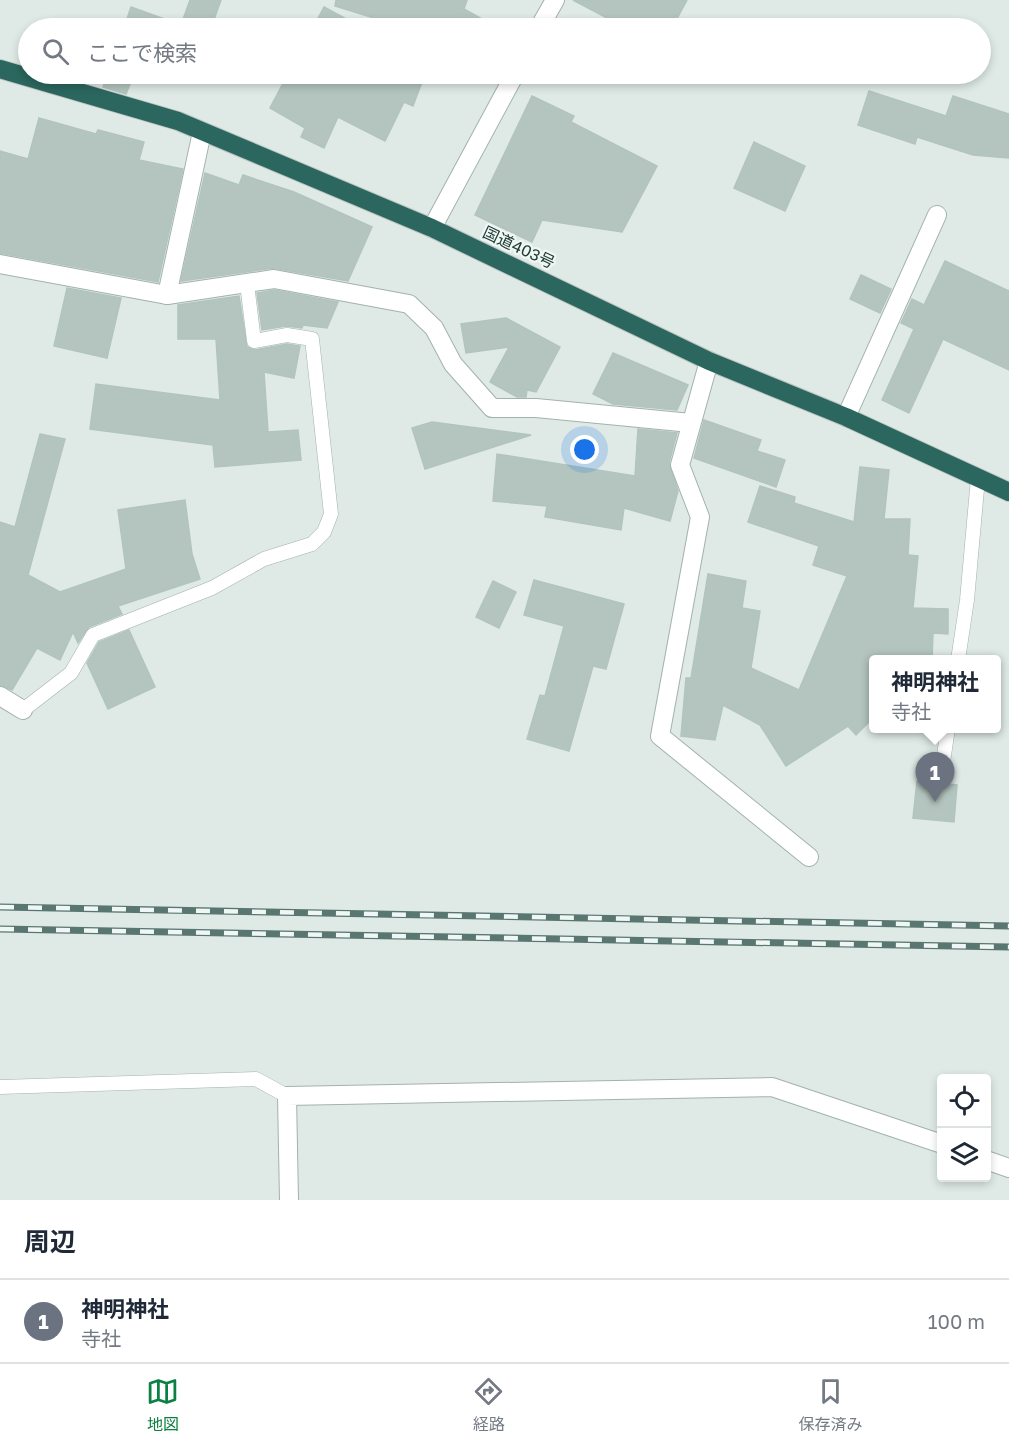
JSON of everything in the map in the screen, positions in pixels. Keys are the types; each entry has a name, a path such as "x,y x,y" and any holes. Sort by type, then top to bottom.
{"highway":[{"name":"国道403号","path":"0,69 18,74"},
{"name":"国道403号","path":"51,84 178,121 432,228 709,361 846,417 1009,492"}],"street":[{"path":"545,18 555,0"},
{"path":"432,228 510,84"},
{"path":"167,295 202,132"},
{"path":"846,417 937,215"},
{"path":"0,264 167,295 274,279 409,304 434,328 453,364 492,408 536,408 691,423"},
{"path":"709,361 680,465 700,517 660,736 809,857"},
{"path":"0,696 23,710"},
{"path":"289,1200 287,1096 772,1087 937,1142"},
{"path":"991,1161 1009,1168"}],"lane":[{"path":"23,710 71,673 93,635 212,588 264,559 312,544 324,532 331,514 312,339 287,335 254,341 247,284"},
{"path":"959,655 967,600 978,478"},
{"path":"942,770 947,733"},
{"path":"0,1087 256,1079 287,1096"}],"building":[{"path":"190,0 221,0 215,18 184,18"},
{"path":"336,0 467,0 464,9 480,18 374,18 335,6"},
{"path":"573,0 687,0 677,18 607,18"},
{"path":"131,7 162,18 127,18"},
{"path":"324,7 344,18 318,18"},
{"path":"104,84 130,84 126,94 103,87"},
{"path":"283,84 421,84 413,106 404,102 385,141 338,117 324,148 301,137 305,128 270,108"},
{"path":"869,91 946,116 953,96 1009,114 1009,158 973,155 917,137 915,144 858,125"},
{"path":"532,96 574,116 571,122 657,166 622,232 542,220 532,242 475,215"},
{"path":"39,118 96,134 98,130 144,142 139,160 183,169 158,282 0,253 0,151 28,159"},
{"path":"754,142 805,166 785,211 734,188"},
{"path":"205,173 239,185 243,175 294,192 372,227 348,281 273,268 181,281"},
{"path":"945,261 1009,291 1009,370 943,339 909,413 882,400 914,329 901,323 912,299 924,305"},
{"path":"861,275 891,289 880,313 850,299"},
{"path":"67,288 121,298 107,358 54,346"},
{"path":"274,290 338,302 327,328 303,325 302,328 286,326 262,330 257,293"},
{"path":"239,296 247,347 255,350 287,344 300,346 294,378 264,372 268,432 298,430 301,460 215,467 213,445 90,429 96,384 220,400 216,339 178,339 178,305"},
{"path":"506,318 560,347 536,392 527,390 526,397 517,397 490,382 509,347 466,353 461,324"},
{"path":"613,353 688,385 677,410 613,404 593,394"},
{"path":"704,420 761,440 757,451 785,460 776,487 694,458"},
{"path":"432,422 531,435 425,469 412,428"},
{"path":"638,429 677,433 669,463 678,491 670,521 624,508 621,530 545,517 547,506 493,501 497,454 635,476"},
{"path":"40,434 65,439 28,575 60,592 126,569 118,510 185,500 192,554 200,579 118,606 122,614 89,627 78,643 73,632 60,660 37,648 12,690 0,685 0,522 15,527"},
{"path":"860,467 889,470 884,519 910,519 908,555 918,556 913,608 948,609 948,634 933,633 932,655 869,655 869,722 856,735 848,726 786,766 760,725 723,705 715,740 681,736 686,678 691,678 708,574 746,581 742,608 760,611 751,668 799,690 847,576 813,565 819,546 748,522 760,486 795,497 794,503 854,522"},
{"path":"534,580 624,604 606,669 593,666 569,751 527,739 540,695 545,696 564,626 524,615"},
{"path":"493,581 516,592 499,628 476,617"},
{"path":"129,630 155,687 108,709 87,663 99,642"},
{"path":"917,781 957,785 954,822 913,818"}],"railway":[{"path":"0,907 1009,926"},
{"path":"0,929 1009,947"}],"place":[{"name":"神明神社","path":"935,802"}]}
